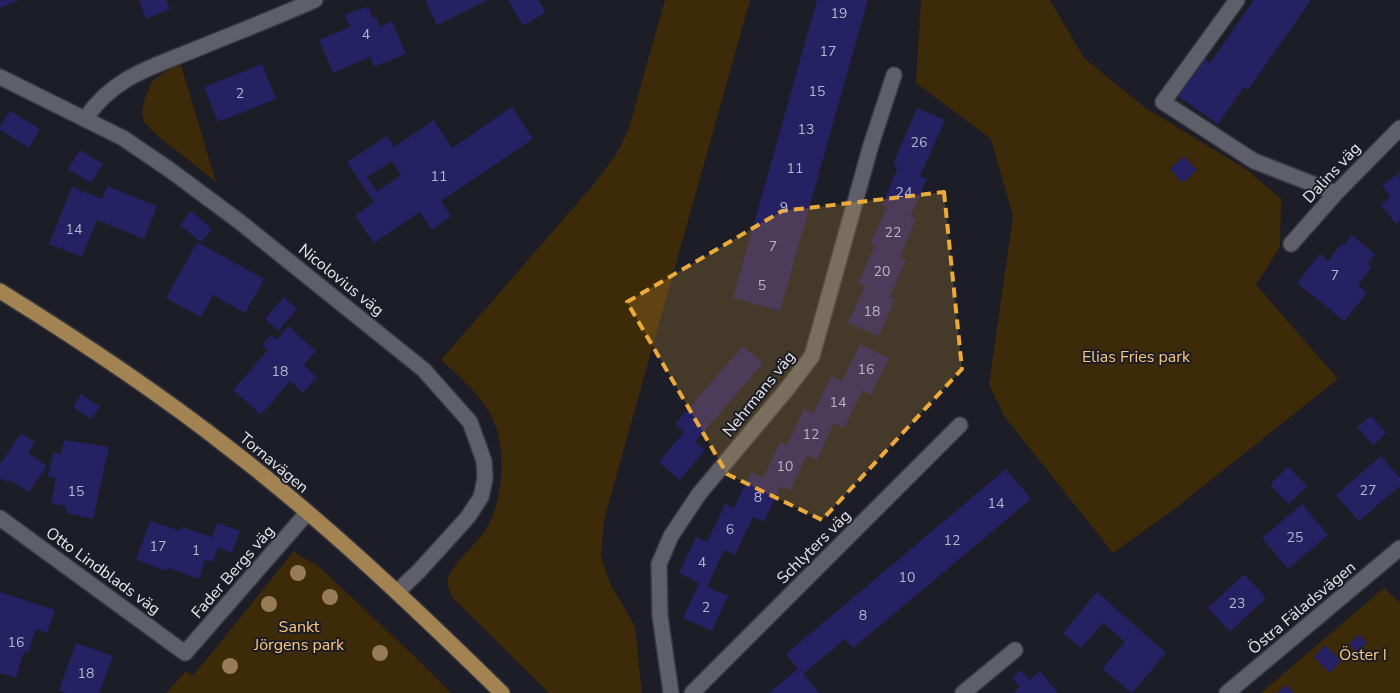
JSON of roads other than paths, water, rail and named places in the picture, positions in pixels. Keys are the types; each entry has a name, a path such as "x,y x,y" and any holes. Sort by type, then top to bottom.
{"main road":[{"name":"Tornavägen","path":"0,291 82,342 165,399 231,450 307,513 397,592 502,693"}],"street":[{"path":"86,119 95,105 110,91 139,71 315,0"},
{"path":"1237,0 1163,102 1254,161 1336,193"},
{"name":"Nehrmans väg","path":"671,693 660,616 659,564 671,536 699,494 787,389 812,356 871,145 894,76"},
{"name":"Nicolovius väg","path":"0,78 122,138 170,170 248,228 424,370 470,422 484,461 485,479 481,497 468,518 420,571 397,592"},
{"name":"Dalins väg","path":"1291,244 1336,193 1400,128"},
{"name":"Schlyters väg","path":"692,693 960,425"},
{"name":"Fader Bergs väg","path":"185,653 307,513"},
{"name":"Otto Lindblads väg","path":"0,518 185,653"},
{"name":"Östra Fäladsvägen","path":"1227,693 1400,548"},
{"path":"963,693 1015,650"}],"park label":[{"name":"Elias Fries park","path":"1136,357"},
{"name":"Sankt Jörgens park","path":"299,636"},
{"name":"Öster I","path":"1363,655"}]}
